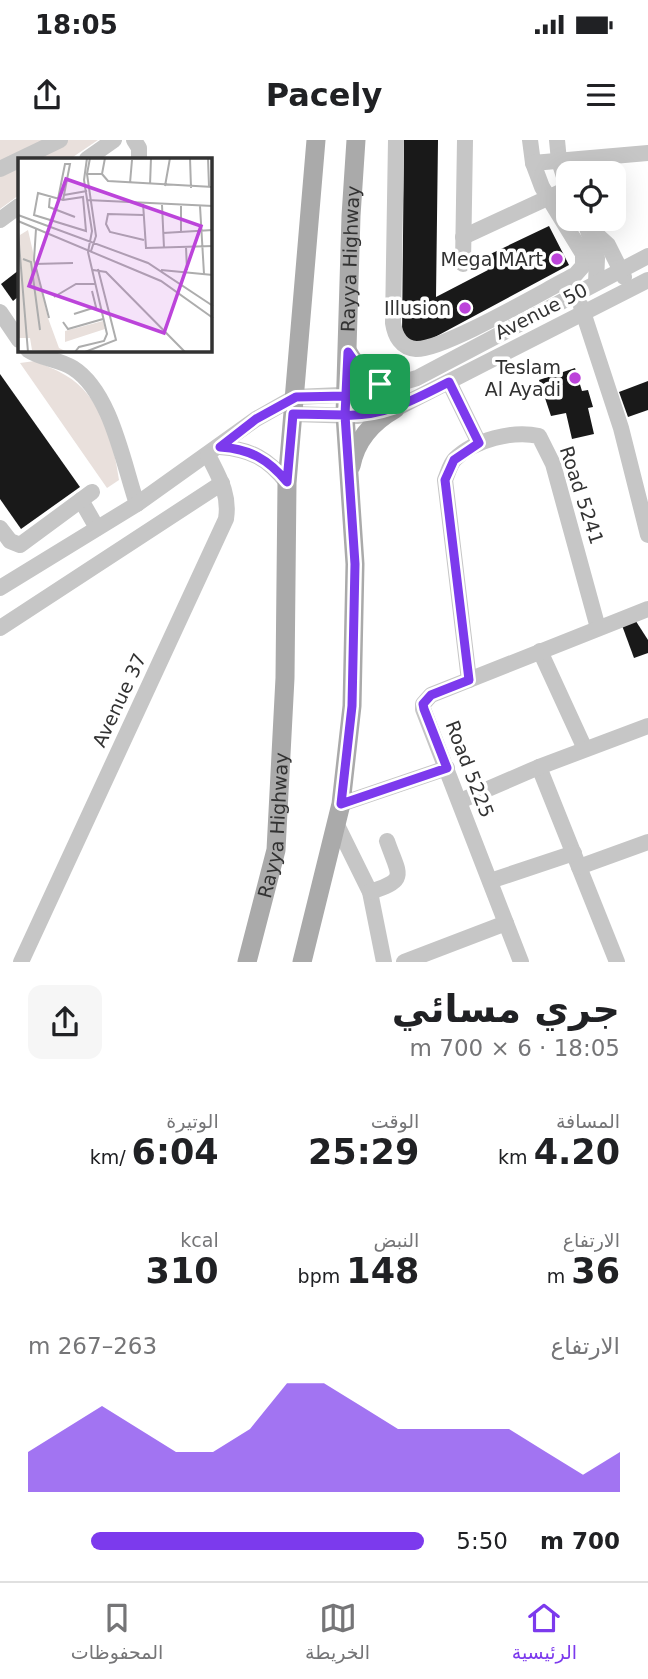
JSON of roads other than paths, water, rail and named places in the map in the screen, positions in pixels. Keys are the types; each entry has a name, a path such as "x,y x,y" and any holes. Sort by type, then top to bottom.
{"main road":[{"name":"Rayya Highway","path":"247,961 276,850 285,678 287,482 316,140"},
{"name":"Rayya Highway","path":"302,961 341,804 353,677 355,564 345,406 356,140"},
{"path":"348,352 361,371 391,387"},
{"path":"349,485 352,458 364,434 373,424 395,409"}],"street":[{"path":"23,158 60,140"},
{"path":"88,158 114,140"},
{"path":"135,140 139,148 139,158"},
{"path":"396,140 393,323 399,341 406,347 415,349 455,336 580,271 583,254 548,197 533,163 530,140"},
{"path":"463,264 465,140"},
{"path":"557,140 559,161 648,153"},
{"path":"0,169 18,160"},
{"path":"533,163 556,161"},
{"path":"463,237 556,194"},
{"path":"0,220 18,207"},
{"path":"587,231 597,258 596,283"},
{"path":"593,231 608,245 629,289"},
{"name":"Avenue 50","path":"345,406 417,378 648,256"},
{"name":"Avenue 50","path":"294,405 345,406 370,415 395,409 648,280"},
{"path":"578,293 621,428 648,535"},
{"path":"0,313 18,339"},
{"path":"33,352 73,368 97,390 137,504"},
{"path":"449,382 479,443"},
{"path":"0,588 137,504 256,419 294,405"},
{"name":"Road 5241","path":"469,680 445,480 454,460 479,443 526,433 539,436 554,464 598,628"},
{"path":"214,451 240,448 259,455 275,467 287,482"},
{"name":"Avenue 37","path":"21,961 222,531 228,504 214,451"},
{"path":"0,628 222,483"},
{"path":"0,528 10,541 20,545 87,496 97,528"},
{"name":"Road 5225","path":"521,961 423,704 431,695 648,609"},
{"path":"540,651 585,749"},
{"path":"460,801 539,767 648,726"},
{"path":"539,767 617,961"},
{"path":"341,804 447,768"},
{"path":"337,825 370,892 384,961"},
{"path":"370,892 397,880 387,841"},
{"path":"490,881 648,842"},
{"path":"404,961 506,923"}],"place":[{"name":"Mega MArt","path":"557,259"},
{"name":"Illusion","path":"465,308"},
{"name":"Teslam Al Ayadi","path":"575,378"}]}
